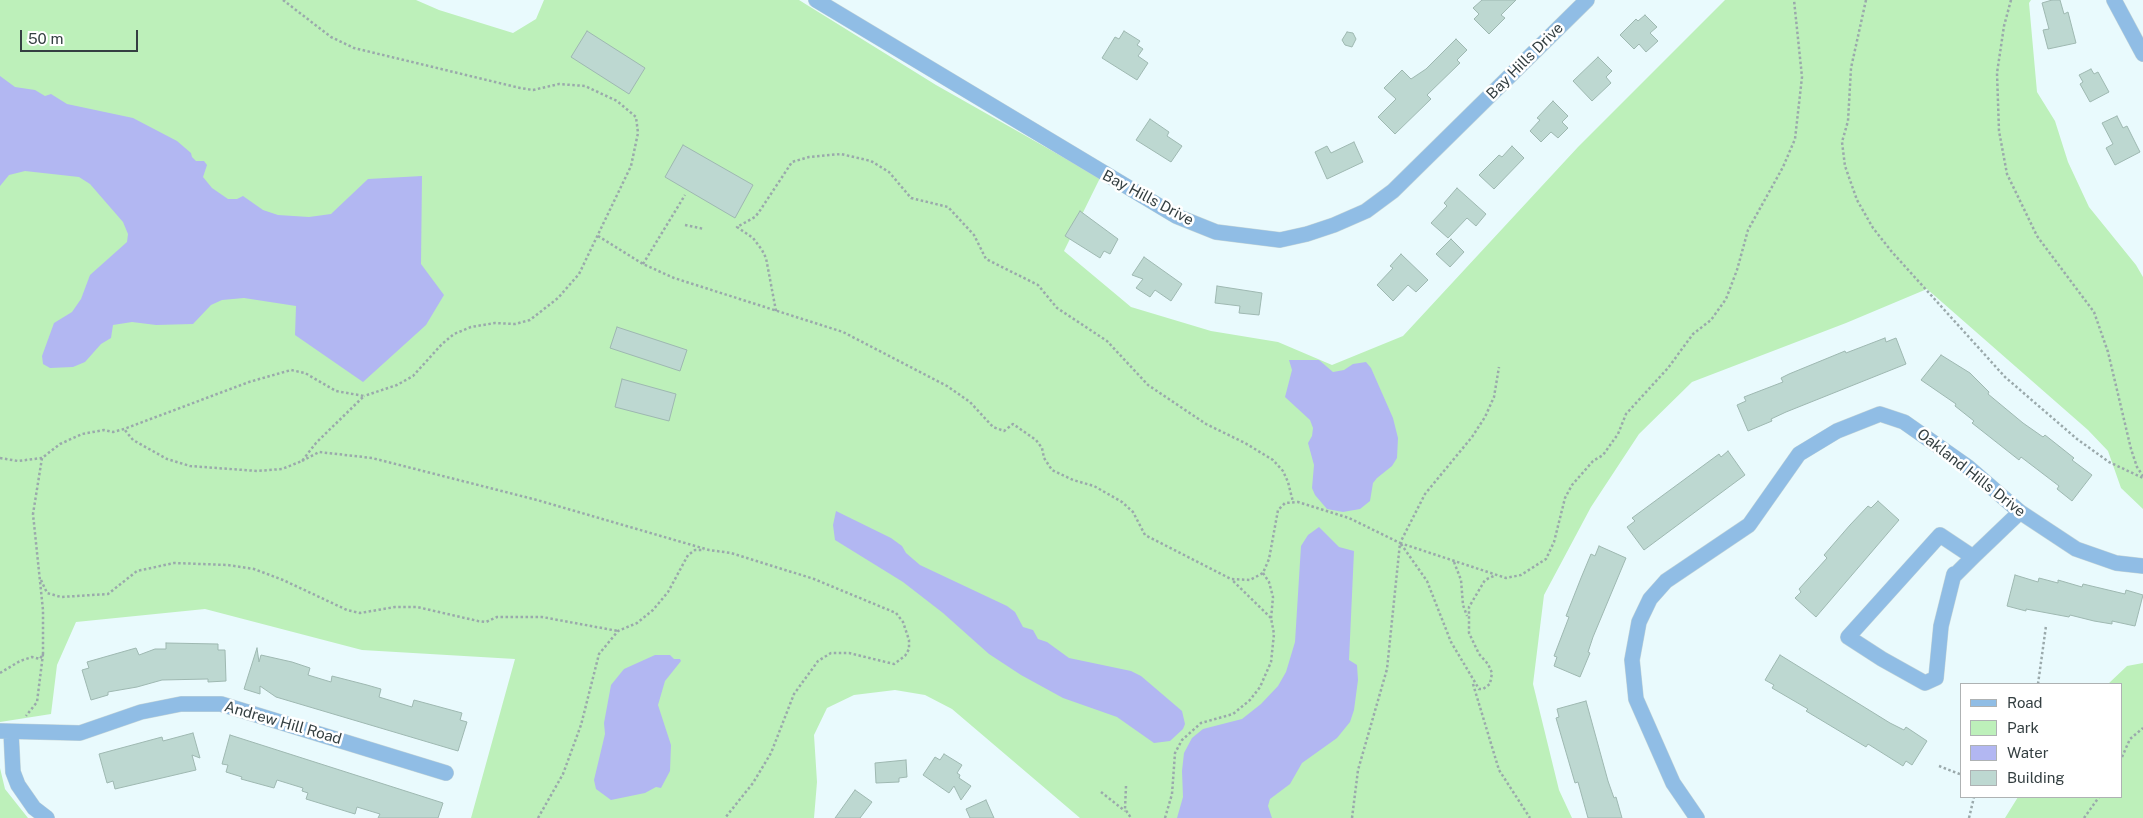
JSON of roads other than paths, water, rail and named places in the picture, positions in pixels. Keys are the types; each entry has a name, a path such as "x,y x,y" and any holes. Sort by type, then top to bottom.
{"street":[{"name":"Bay Hills Drive","path":"816,0 1176,216 1216,232 1280,240 1334,225 1366,211 1393,192 1587,0"},
{"path":"2114,0 2143,54"},
{"name":"Oakland Hills Drive","path":"1697,818 1673,783 1636,699 1632,660 1639,622 1650,599 1666,581 1749,525 1799,454 1837,431 1880,414 1904,422 1968,467 2020,512 2076,548 2116,563 2143,566"},
{"path":"1973,557 1940,535 1848,637 1925,683 1936,678 1941,626 1954,574 1973,557 2020,512"},
{"name":"Andrew Hill Road","path":"12,731 80,733 141,712 165,707 181,704 221,704 446,773"},
{"path":"12,731 13,772 18,786 34,808 47,818"}],"water":[{"path":"0,76 15,87 35,90 45,96 51,94 67,104 133,118 177,141 191,153 196,161 204,161 207,165 203,177 212,188 228,199 237,199 243,196 263,210 278,215 309,217 331,214 368,179 422,176 421,264 444,295 426,325 363,382 295,335 296,306 244,298 222,300 211,305 193,324 156,325 132,322 113,325 111,338 101,344 85,362 73,367 50,368 43,364 42,356 54,323 72,312 81,299 90,275 127,242 128,234 123,222 90,184 79,177 25,171 9,175 0,186"},
{"path":"1289,360 1319,360 1333,372 1344,370 1353,364 1366,362 1371,368 1393,418 1398,438 1397,458 1392,466 1373,483 1370,501 1360,509 1343,512 1327,509 1315,495 1312,488 1314,465 1308,443 1312,436 1313,428 1310,420 1285,397 1292,370"},
{"path":"836,511 891,538 902,546 906,553 920,565 1007,606 1015,612 1023,627 1033,630 1038,639 1047,642 1069,658 1131,671 1141,676 1182,711 1185,724 1183,729 1170,741 1154,743 1117,717 1063,698 1021,675 989,654 943,613 903,582 835,540 833,525"},
{"path":"1319,527 1339,547 1354,551 1349,660 1357,665 1358,680 1354,710 1350,722 1337,738 1302,763 1290,784 1270,799 1268,806 1272,818 1177,818 1183,797 1182,771 1184,753 1192,738 1203,729 1242,719 1261,704 1278,686 1286,672 1295,642 1301,546 1308,535"},
{"path":"655,655 670,655 674,659 680,659 681,661 665,681 658,705 671,745 670,771 661,788 656,787 645,793 611,800 596,789 594,780 605,734 604,723 611,685 624,669"}]}
